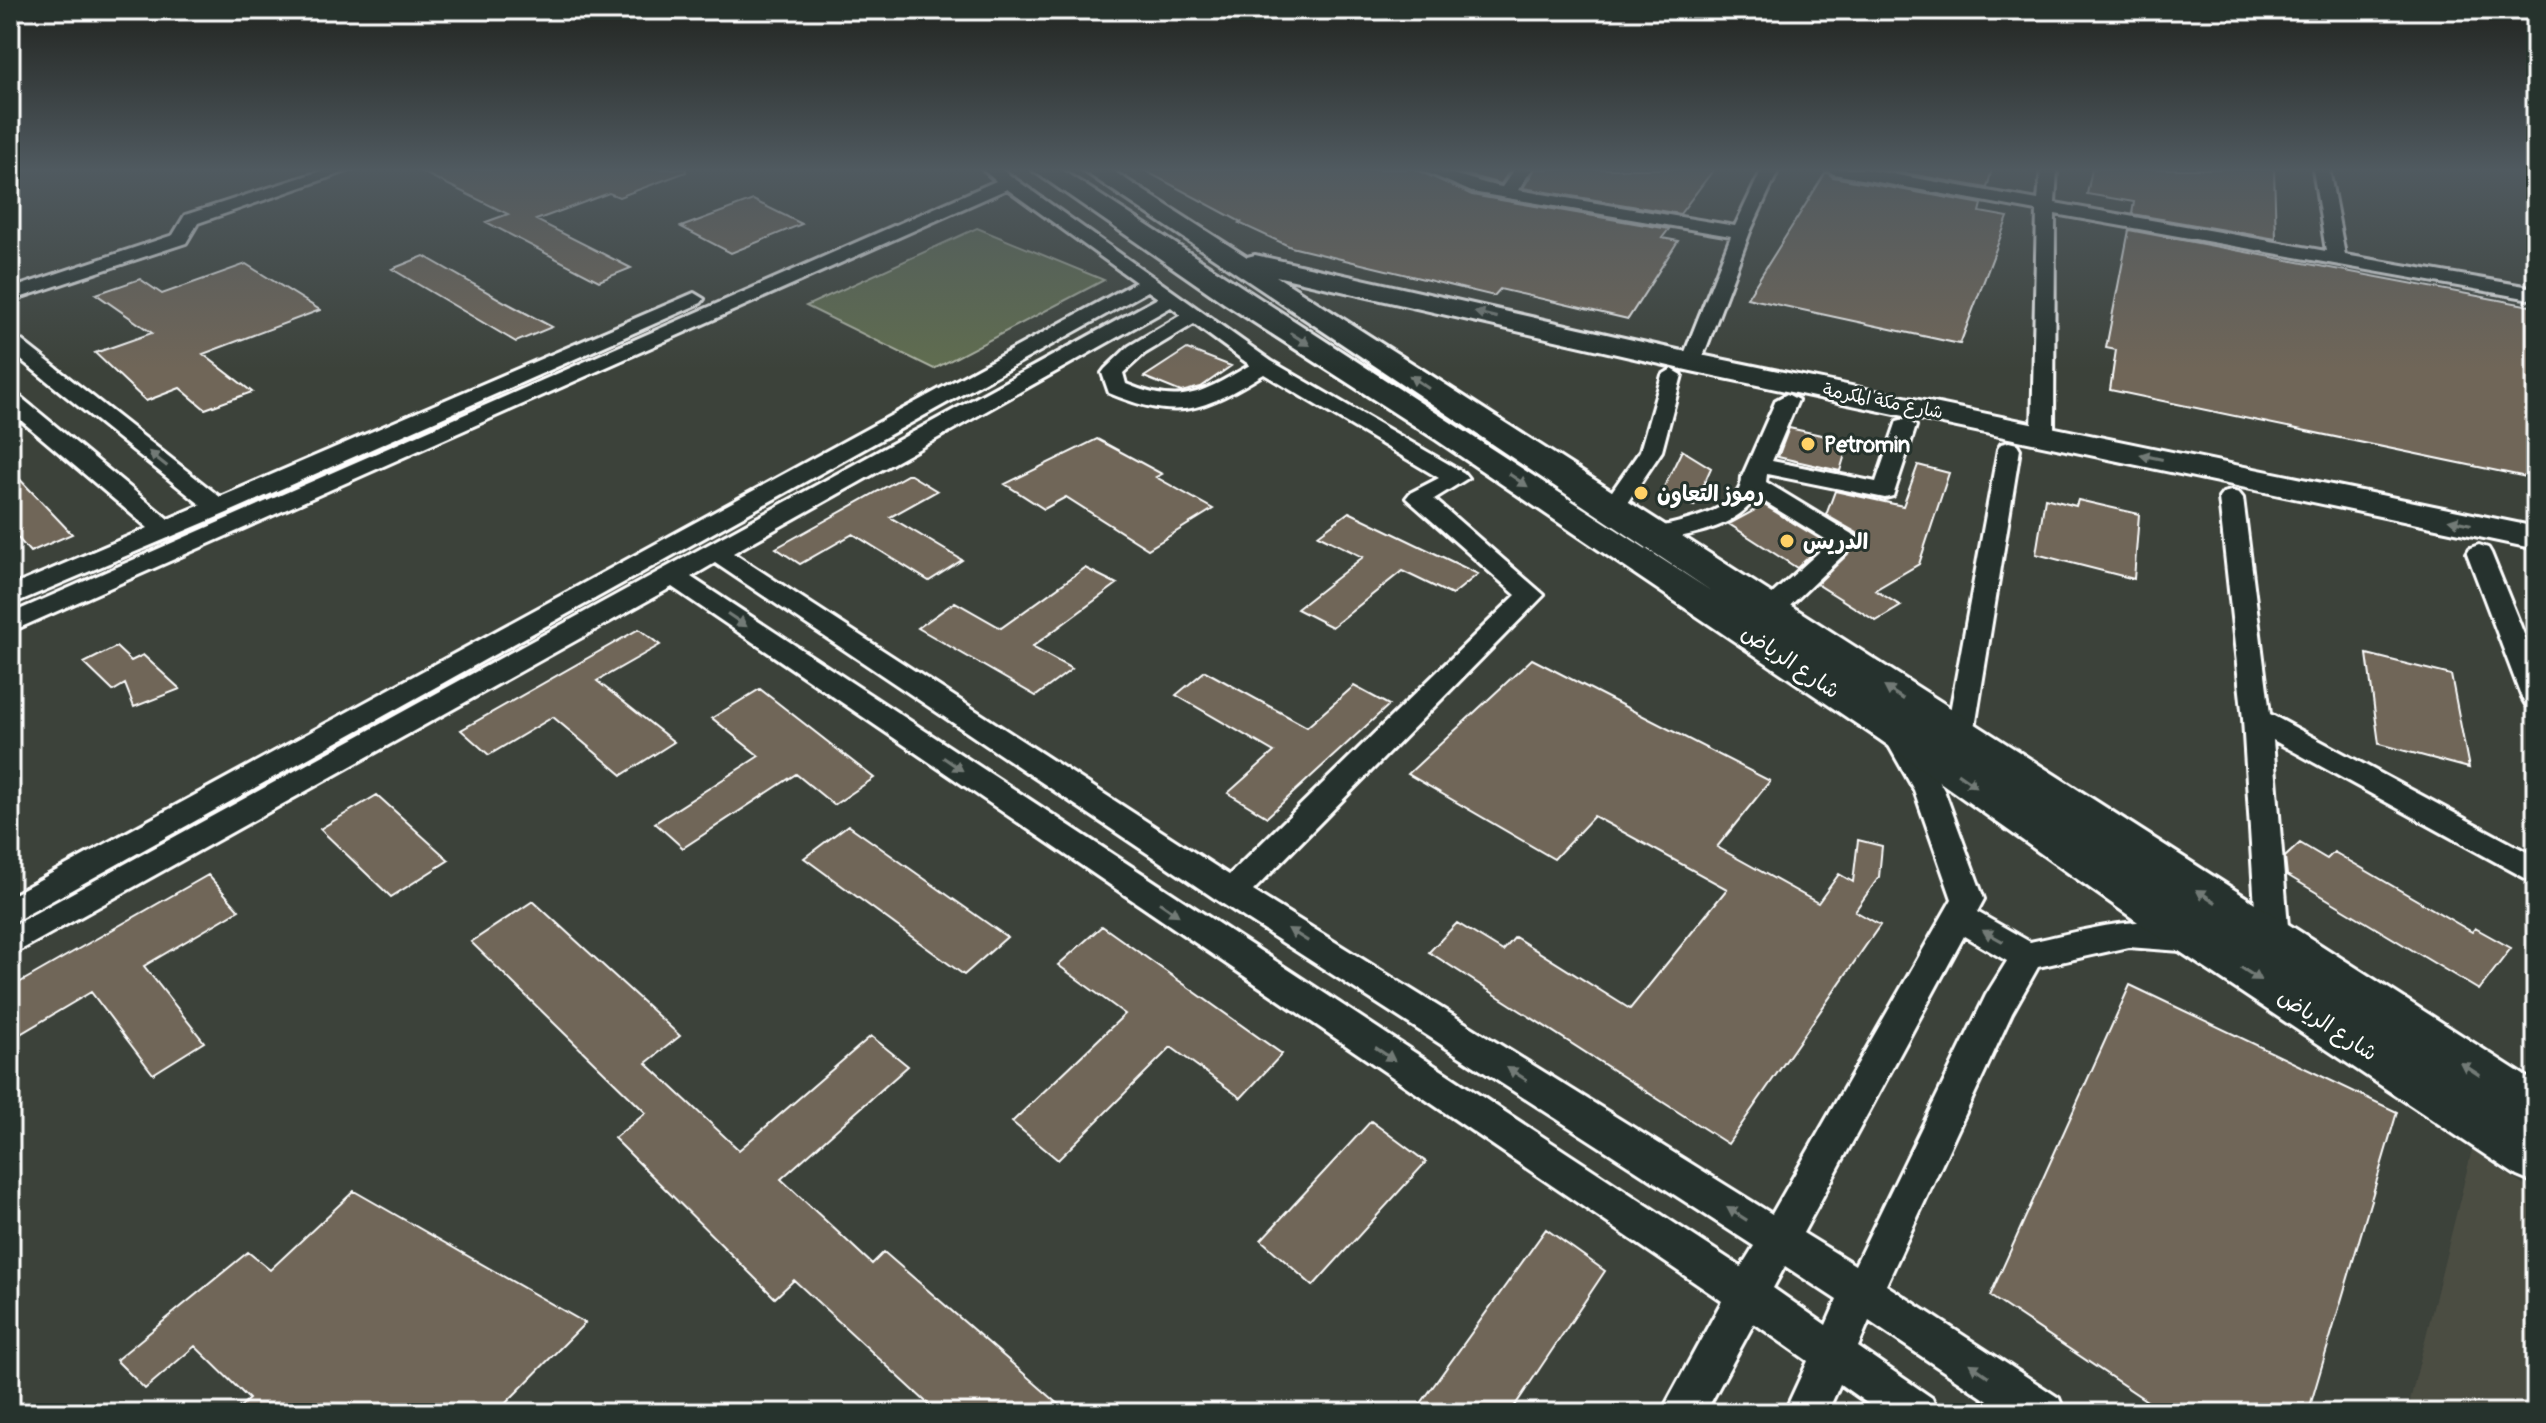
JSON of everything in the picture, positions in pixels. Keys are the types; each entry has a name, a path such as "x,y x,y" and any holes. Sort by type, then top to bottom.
{"main road":[{"name":"شارع الرياض","path":"1122,235 1465,429 1613,507 1768,612 2536,1111"},
{"name":"شارع الرياض","path":"1197,235 1296,300 1366,332 1465,429 2199,940 2536,1159"},
{"name":"شارع مكة المكرمة","path":"1232,258 1682,368 1787,400 2198,491 2201,481 2536,538"},
{"name":"شارع مكة المكرمة","path":"1296,300 2043,433 2536,566"}],"street":[{"path":"10,295 180,239 182,235"},
{"path":"10,597 862,235"},
{"path":"10,624 871,235"},
{"path":"1088,235 1148,283 1264,365 1456,478 1418,498 1531,595 1231,893"},
{"path":"1613,507 1651,451 1682,368 1740,235"},
{"path":"2043,433 2046,235"},
{"path":"2205,235 2536,294"},
{"path":"2333,235 2337,259"},
{"path":"10,911 1148,283"},
{"path":"10,943 1171,299"},
{"path":"1193,316 1142,349 1120,359 1112,373 1117,388 1138,399 1169,407 1192,405 1264,365"},
{"path":"10,341 219,508"},
{"path":"10,400 166,530"},
{"path":"1656,535 1707,522 1734,510 1757,475 1787,400"},
{"path":"1757,475 1885,491 1905,426"},
{"path":"1960,734 2009,449"},
{"path":"1757,475 1846,541 1768,612"},
{"path":"2242,489 2273,939"},
{"path":"714,551 1231,893 1861,1292 2044,1413"},
{"path":"2479,553 2536,698"},
{"path":"672,576 1748,1295 1917,1413"},
{"path":"2257,719 2536,872"},
{"path":"1682,1413 1968,899 1929,790 1893,729"},
{"path":"1958,917 2027,956 2128,934 2199,940"},
{"path":"1805,1413 1998,1005 2027,956"}],"shaded area":[{"path":"2472,1150 2536,1194 2536,1413 2407,1413"}],"green space":[{"path":"961,235 995,235 1104,280 934,369 806,306"}],"building":[{"path":"512,235 566,235 631,268 599,281"},
{"path":"697,235 774,235 731,253"},
{"path":"1266,235 1664,235 1662,238 1678,241 1628,319 1500,289 1494,296 1291,247"},
{"path":"1786,235 2001,235 1960,344 1747,298"},
{"path":"2128,235 2158,235 2536,307 2536,479 2110,390 2116,350 2106,348"},
{"path":"424,256 552,327 516,342 392,269"},
{"path":"246,264 320,310 203,354 252,392 205,409 180,388 146,401 95,353 152,333 96,294 140,279 162,294"},
{"path":"1187,349 1231,366 1201,387 1181,392 1144,377"},
{"path":"1789,428 1849,441 1840,471 1778,457"},
{"path":"1097,439 1162,474 1156,477 1213,509 1148,549 1066,497 1044,509 1005,484"},
{"path":"1682,450 1711,468 1694,506 1659,497"},
{"path":"1918,465 1949,473 1919,564 1875,590 1901,606 1876,621 1817,584 1861,541 1857,533 1826,515 1835,491 1903,506"},
{"path":"10,469 72,534 30,552 10,529"},
{"path":"909,474 937,491 890,517 962,560 929,581 853,534 800,564 776,548"},
{"path":"2045,498 2076,506 2078,500 2139,514 2134,579 2036,554"},
{"path":"1764,505 1825,542 1797,568 1729,524"},
{"path":"1349,512 1478,574 1452,595 1402,571 1332,627 1297,609 1363,557 1318,535"},
{"path":"1085,568 1117,584 1032,647 1072,669 1036,696 918,628 955,602 1001,628"},
{"path":"639,629 660,645 597,681 674,742 622,775 553,717 489,755 461,730"},
{"path":"116,647 131,661 143,655 180,689 134,707 125,684 113,691 84,663"},
{"path":"2367,654 2451,675 2469,768 2379,744"},
{"path":"1532,659 1770,781 1717,847 1818,903 1839,874 1853,882 1858,840 1882,846 1879,877 1855,911 1880,925 1728,1144 1429,952 1457,923 1503,951 1515,937 1630,1009 1727,889 1594,816 1554,859 1408,774"},
{"path":"1205,671 1307,727 1354,686 1389,705 1267,817 1228,793 1274,752 1176,695"},
{"path":"760,689 874,778 834,805 796,774 683,848 655,823 759,756 712,718"},
{"path":"377,795 449,860 391,897 320,829"},
{"path":"848,825 1007,937 964,975 804,858"},
{"path":"2300,843 2327,859 2334,852 2472,932 2475,928 2511,948 2479,990 2287,875 2285,857"},
{"path":"208,875 239,910 144,966 204,1042 153,1074 91,992 10,1040 10,988"},
{"path":"533,901 680,1036 646,1063 739,1150 871,1036 908,1066 781,1179 872,1264 884,1252 1069,1413 938,1413 794,1280 775,1298 614,1138 646,1113 471,942"},
{"path":"1102,926 1282,1054 1241,1098 1171,1047 1058,1160 1012,1122 1125,1014 1058,965"},
{"path":"2130,985 2397,1112 2308,1413 2165,1413 1990,1296"},
{"path":"1371,1121 1426,1162 1313,1286 1261,1240"},
{"path":"354,1191 585,1323 496,1413 233,1413 249,1399 195,1346 145,1389 116,1360 248,1252 270,1270"},
{"path":"1546,1229 1605,1271 1510,1413 1414,1413"}],"place":[{"name":"Petromin","path":"1808,444"},
{"name":"رموز التعاون","path":"1641,493"},
{"name":"الدريس","path":"1787,541"}]}
